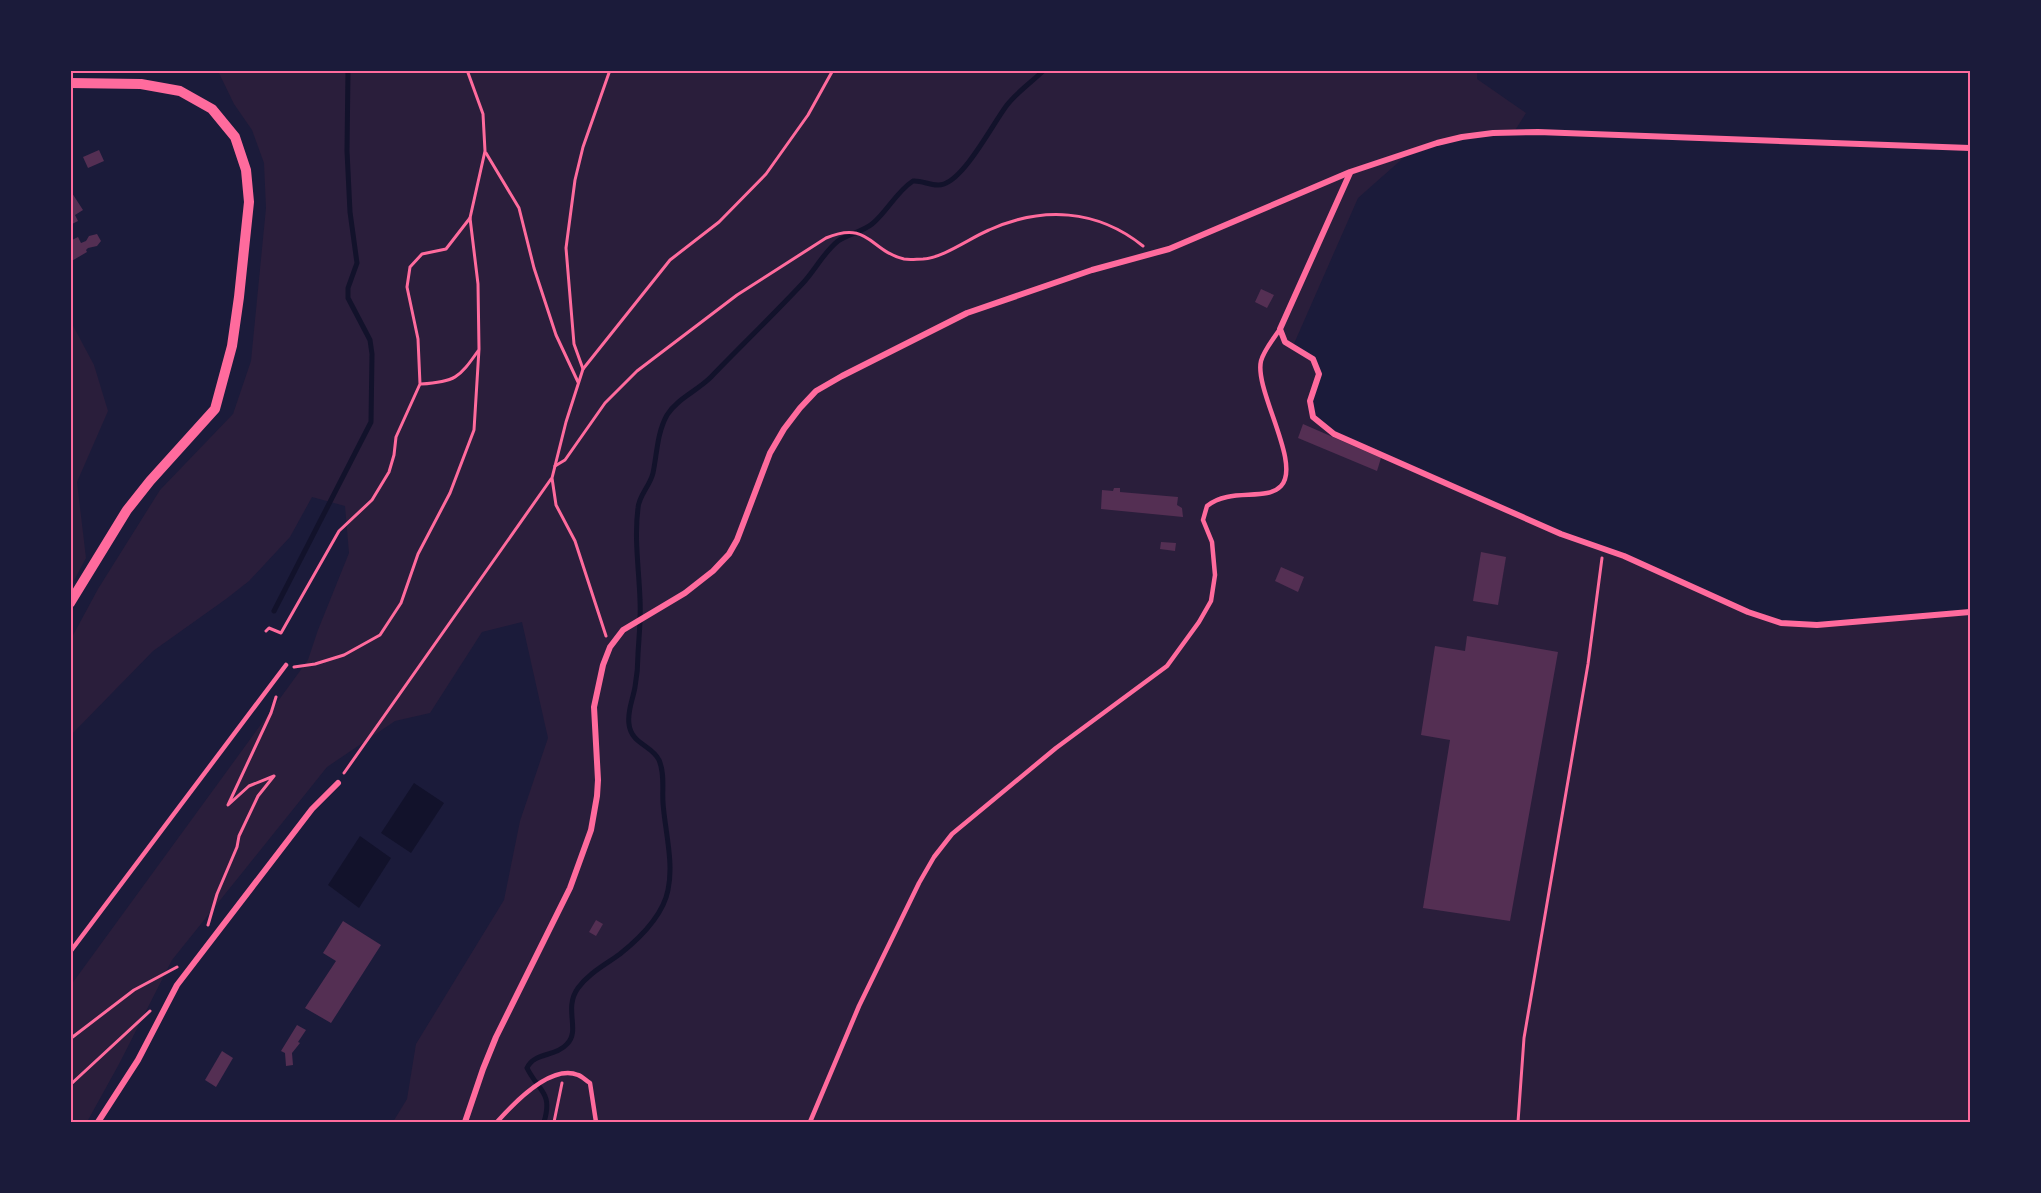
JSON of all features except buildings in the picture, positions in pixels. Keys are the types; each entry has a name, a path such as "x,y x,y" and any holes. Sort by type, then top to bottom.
{"street":[{"path":"70,83 141,84 180,90 212,109 235,137 246,170 249,202 233,336 215,409 150,481 128,510 70,603"},
{"path":"465,1122 496,1037 570,888 591,830 598,780 594,707 603,665 610,648 622,632 685,593 713,571 729,554 737,540 770,453 784,429 816,391 967,313 1082,273 1150,255 1222,228 1350,172 1437,143 1493,133 1538,132 1971,148"},
{"path":"1350,172 1280,329 1285,342 1313,359 1319,374 1310,401 1313,417 1334,434 1561,534 1603,549 1748,612 1781,623 1817,625 1971,612"},
{"path":"98,1122 138,1060 177,985 312,809 338,783"}],"lane":[{"path":"810,1122 859,1006 918,883 934,857 952,834 1056,748 1167,666 1199,622 1210,601 1215,575 1212,542 1203,520 1207,506 1223,496 1271,493 1284,481 1285,456 1261,381 1261,360 1280,329"},
{"path":"70,952 284,667"},
{"path":"497,1122 530,1090 549,1077 564,1073 578,1075 590,1083 596,1122"}],"path":[{"path":"207,927 239,836 258,796 274,776 249,786 228,805 271,713 284,667 315,664 344,655 380,634 401,603 418,554 450,493 474,430 479,349 478,284 470,218 485,151 483,114 467,70"},
{"path":"583,369 574,344 566,248 574,180 610,70"},
{"path":"338,783 552,478 583,369 670,260 718,222 766,174 808,115 833,70"},
{"path":"485,151 519,208 534,268 556,335 578,382"},
{"path":"555,466 565,460 605,403 637,371 737,295 826,238 838,233 860,234 906,260 928,259 1007,223 1035,215 1058,214 1112,225 1136,240 1150,255"},
{"path":"266,631 269,628 281,633 339,531 372,500 389,472 396,437 420,384 418,339 408,287 410,267 422,254 446,249 470,218"},
{"path":"420,384 450,380 463,371 479,349"},
{"path":"552,478 556,506 574,541 610,648"},
{"path":"1518,1122 1524,1038 1588,664 1603,549"},
{"path":"70,1039 134,990 197,959"},
{"path":"70,1085 152,1010"},
{"path":"554,1122 564,1073"}],"shaded area":[{"path":"218,71 1477,71 1477,79 1526,113 1514,132 1462,137 1410,152 1358,198 1293,346 1313,359 1319,374 1310,401 1313,417 1334,434 1561,533 1624,556 1781,623 1817,625 1970,612 1970,1122 393,1122 407,1099 416,1044 504,900 520,821 548,738 522,622 482,632 430,713 395,721 327,767 172,960 87,1122 71,1122 71,985 308,660 349,553 345,506 312,497 290,537 249,581 153,651 71,735 71,639 98,589 160,490 233,414 251,361 266,208 264,163 252,130 234,104"},
{"path":"71,322 94,365 108,411 77,482 86,558 71,586"},
{"path":"414,783 444,803 411,853 381,833"},
{"path":"360,836 391,858 359,908 328,885"}],"waterway":[{"path":"274,611 371,422 372,354 370,340 348,298 348,288 357,263 350,212 347,151 348,70"},
{"path":"544,1122 546,1098 527,1068 535,1059 557,1051 567,1044 573,1032 572,1004 578,988 592,974 643,934 661,909 670,880 661,765 656,755 634,736 629,719 637,675 640,620 638,508 653,473 659,436 667,415 671,409 706,382 792,295 838,241 872,224 913,181 940,185 961,171 1011,100 1044,70"}]}
